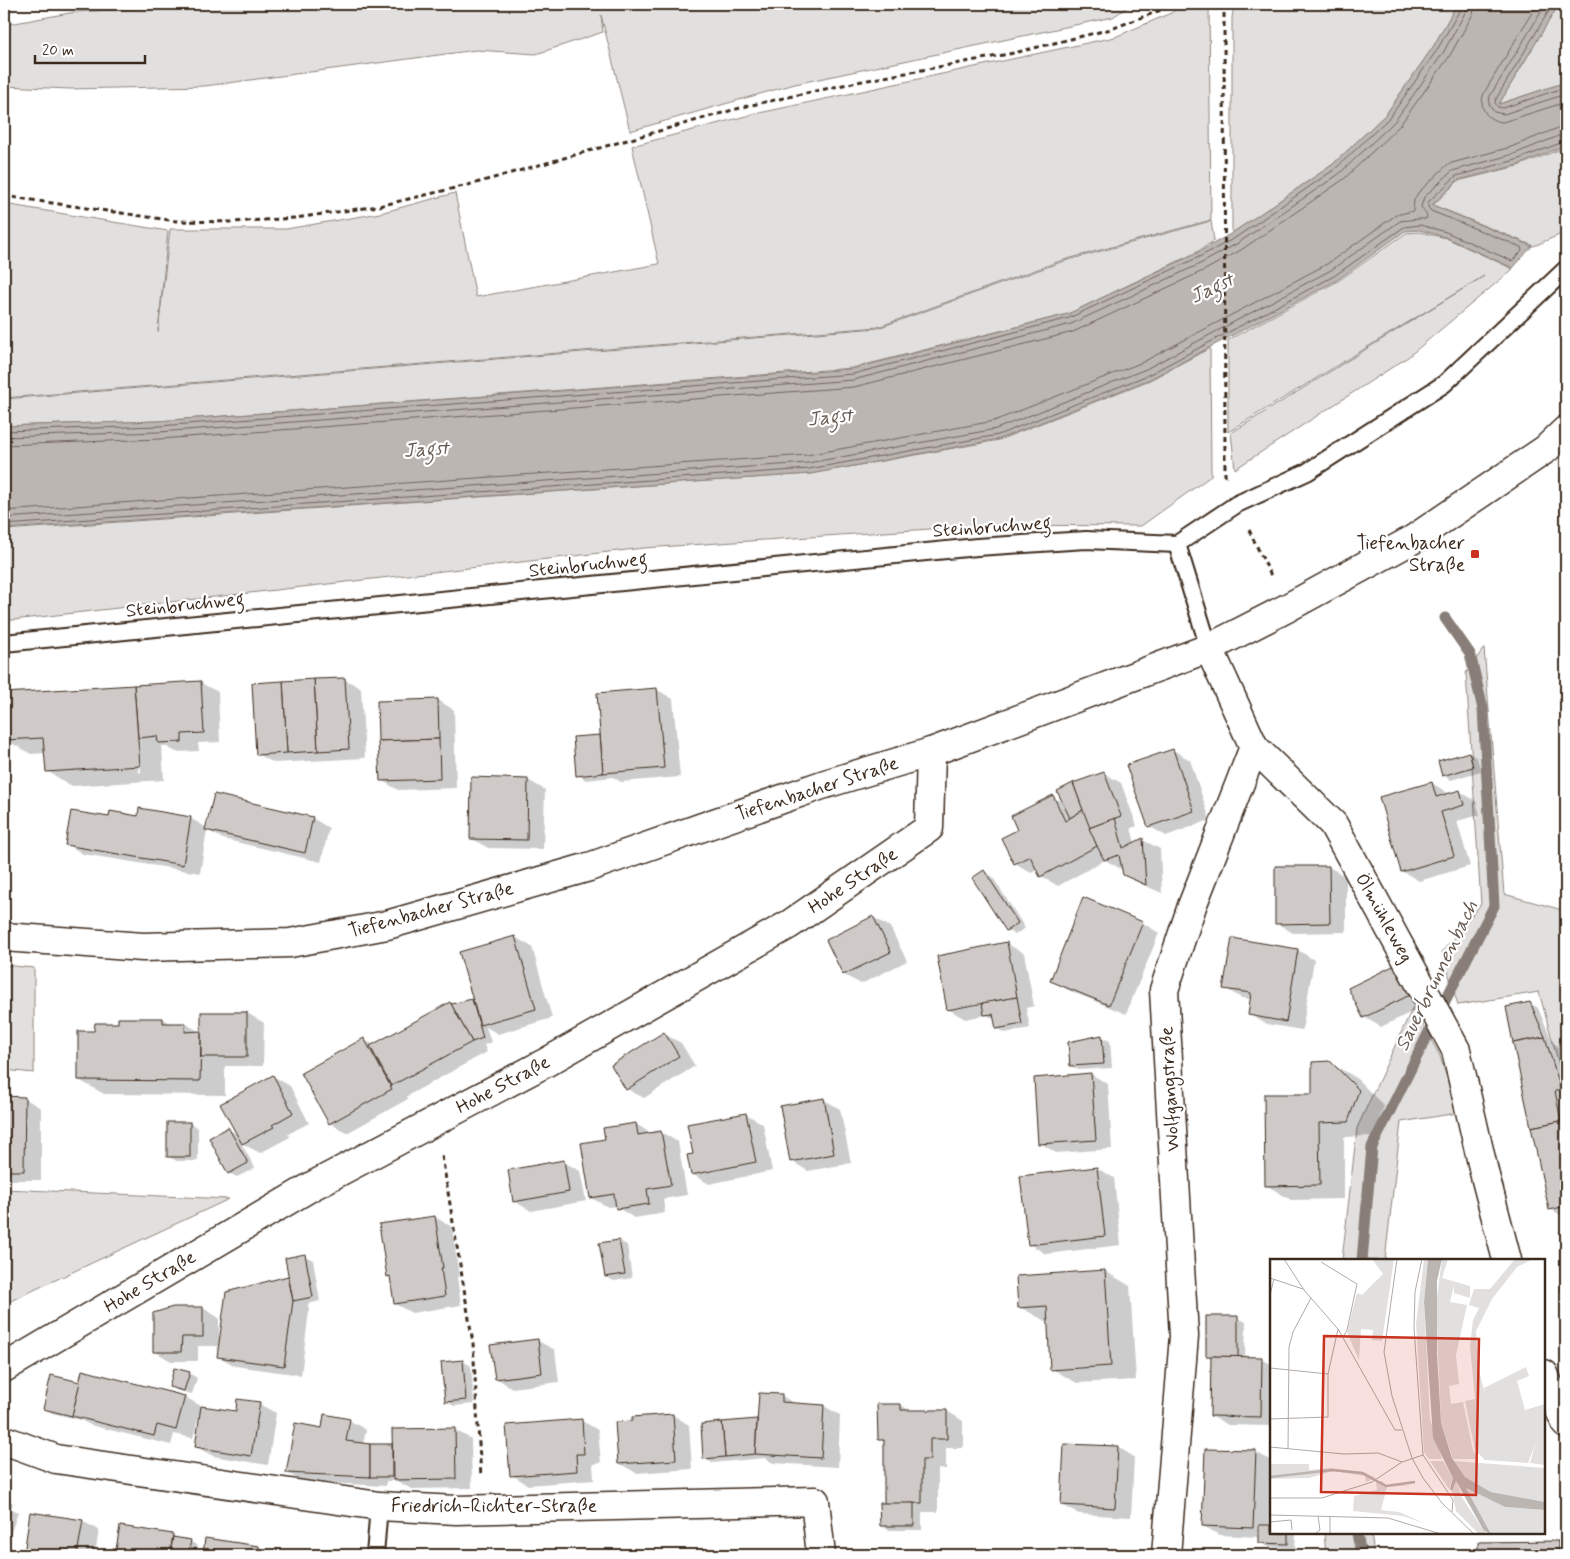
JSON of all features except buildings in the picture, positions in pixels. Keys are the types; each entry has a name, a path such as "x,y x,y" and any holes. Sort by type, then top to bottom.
{"street":[{"name":"Tiefenbacher Straße","path":"4,937 143,946 290,943 387,925 589,866 822,785 931,752 1209,648 1412,540 1546,449 1566,430"},
{"path":"1209,648 1254,747"},
{"name":"Ölmühleweg","path":"1254,747 1334,824 1456,1050 1484,1172 1507,1259"},
{"name":"Wolfgangstraße","path":"1166,1555 1184,1336 1164,990 1192,906 1254,747"},
{"name":"Hohe Straße","path":"4,1368 314,1185 545,1063 790,924 929,828 931,752"},
{"path":"1545,1376 1566,1424"},
{"name":"Friedrich-Richter-Straße","path":"4,1440 56,1459 379,1506 483,1510 815,1501 821,1555"}],"lane":[{"path":"1209,648 1177,544 1237,504 1307,472 1444,384 1566,269"},
{"name":"Steinbruchweg","path":"4,643 977,547 1086,540 1177,544"},
{"path":"375,1555 379,1506"}],"path":[{"path":"4,196 176,221 232,222 295,218 379,206 476,184 747,106 857,82 1014,53 1110,29 1171,4"},
{"path":"1224,4 1225,475 1287,608"},
{"path":"436,1120 473,1343 483,1510"}],"shaded area":[{"path":"216,4 1132,4 1113,17 795,84 630,131 601,15 603,32 536,54 476,50 205,86 70,89 4,86 4,25 75,12"},
{"path":"1183,4 1209,4 1211,220 1060,261 878,327 4,398 4,204 168,231 158,332 170,229 286,229 380,213 455,193 476,297 659,264 632,146 750,115 1115,37 1171,13"},
{"path":"1234,4 1457,4 1433,47 1386,114 1332,165 1232,233 1232,18"},
{"path":"1559,4 1566,4 1566,82 1499,104"},
{"path":"1566,147 1566,232 1534,246 1433,205 1458,181 1518,166"},
{"path":"1211,221 1214,241 1197,252 1068,314 852,368 158,421 4,426 4,399 878,328 1061,262"},
{"path":"1420,232 1446,238 1513,269 1408,357 1235,469 1231,433 1484,276 1228,432 1228,340 1338,281 1406,233"},
{"path":"1210,348 1211,476 1141,526 990,525 644,548 4,621 4,530 810,474 999,440 1150,380"},
{"path":"1484,648 1504,894 1566,911 1566,1090 1539,992 1458,1005 1442,952 1481,904 1466,673"},
{"path":"4,965 34,968 34,1073 4,1070"},
{"path":"1413,1007 1440,1056 1458,1113 1401,1122 1385,1259 1342,1259 1357,1128"},
{"path":"4,1189 229,1199 4,1304"},
{"path":"1324,1534 1371,1534 1374,1555 1326,1555"}],"water":[{"name":"Jagst","path":"1457,4 1559,4 1499,104 1566,82 1566,145 1518,165 1458,180 1432,205 1532,246 1513,268 1445,237 1420,230 1405,231 1337,280 1150,379 999,439 810,474 4,529 4,426 158,421 852,369 1068,314 1197,253 1232,233 1332,165 1386,114 1433,47"}],"waterway":[{"name":"Sauerbrunnenbach","path":"1362,1259 1372,1147 1494,906 1483,709 1470,654 1445,618"},
{"name":"Sauerbrunnenbach","path":"1357,1534 1361,1555"}],"place":[{"name":"Tiefenbacher Straße","path":"1475,554"}]}
